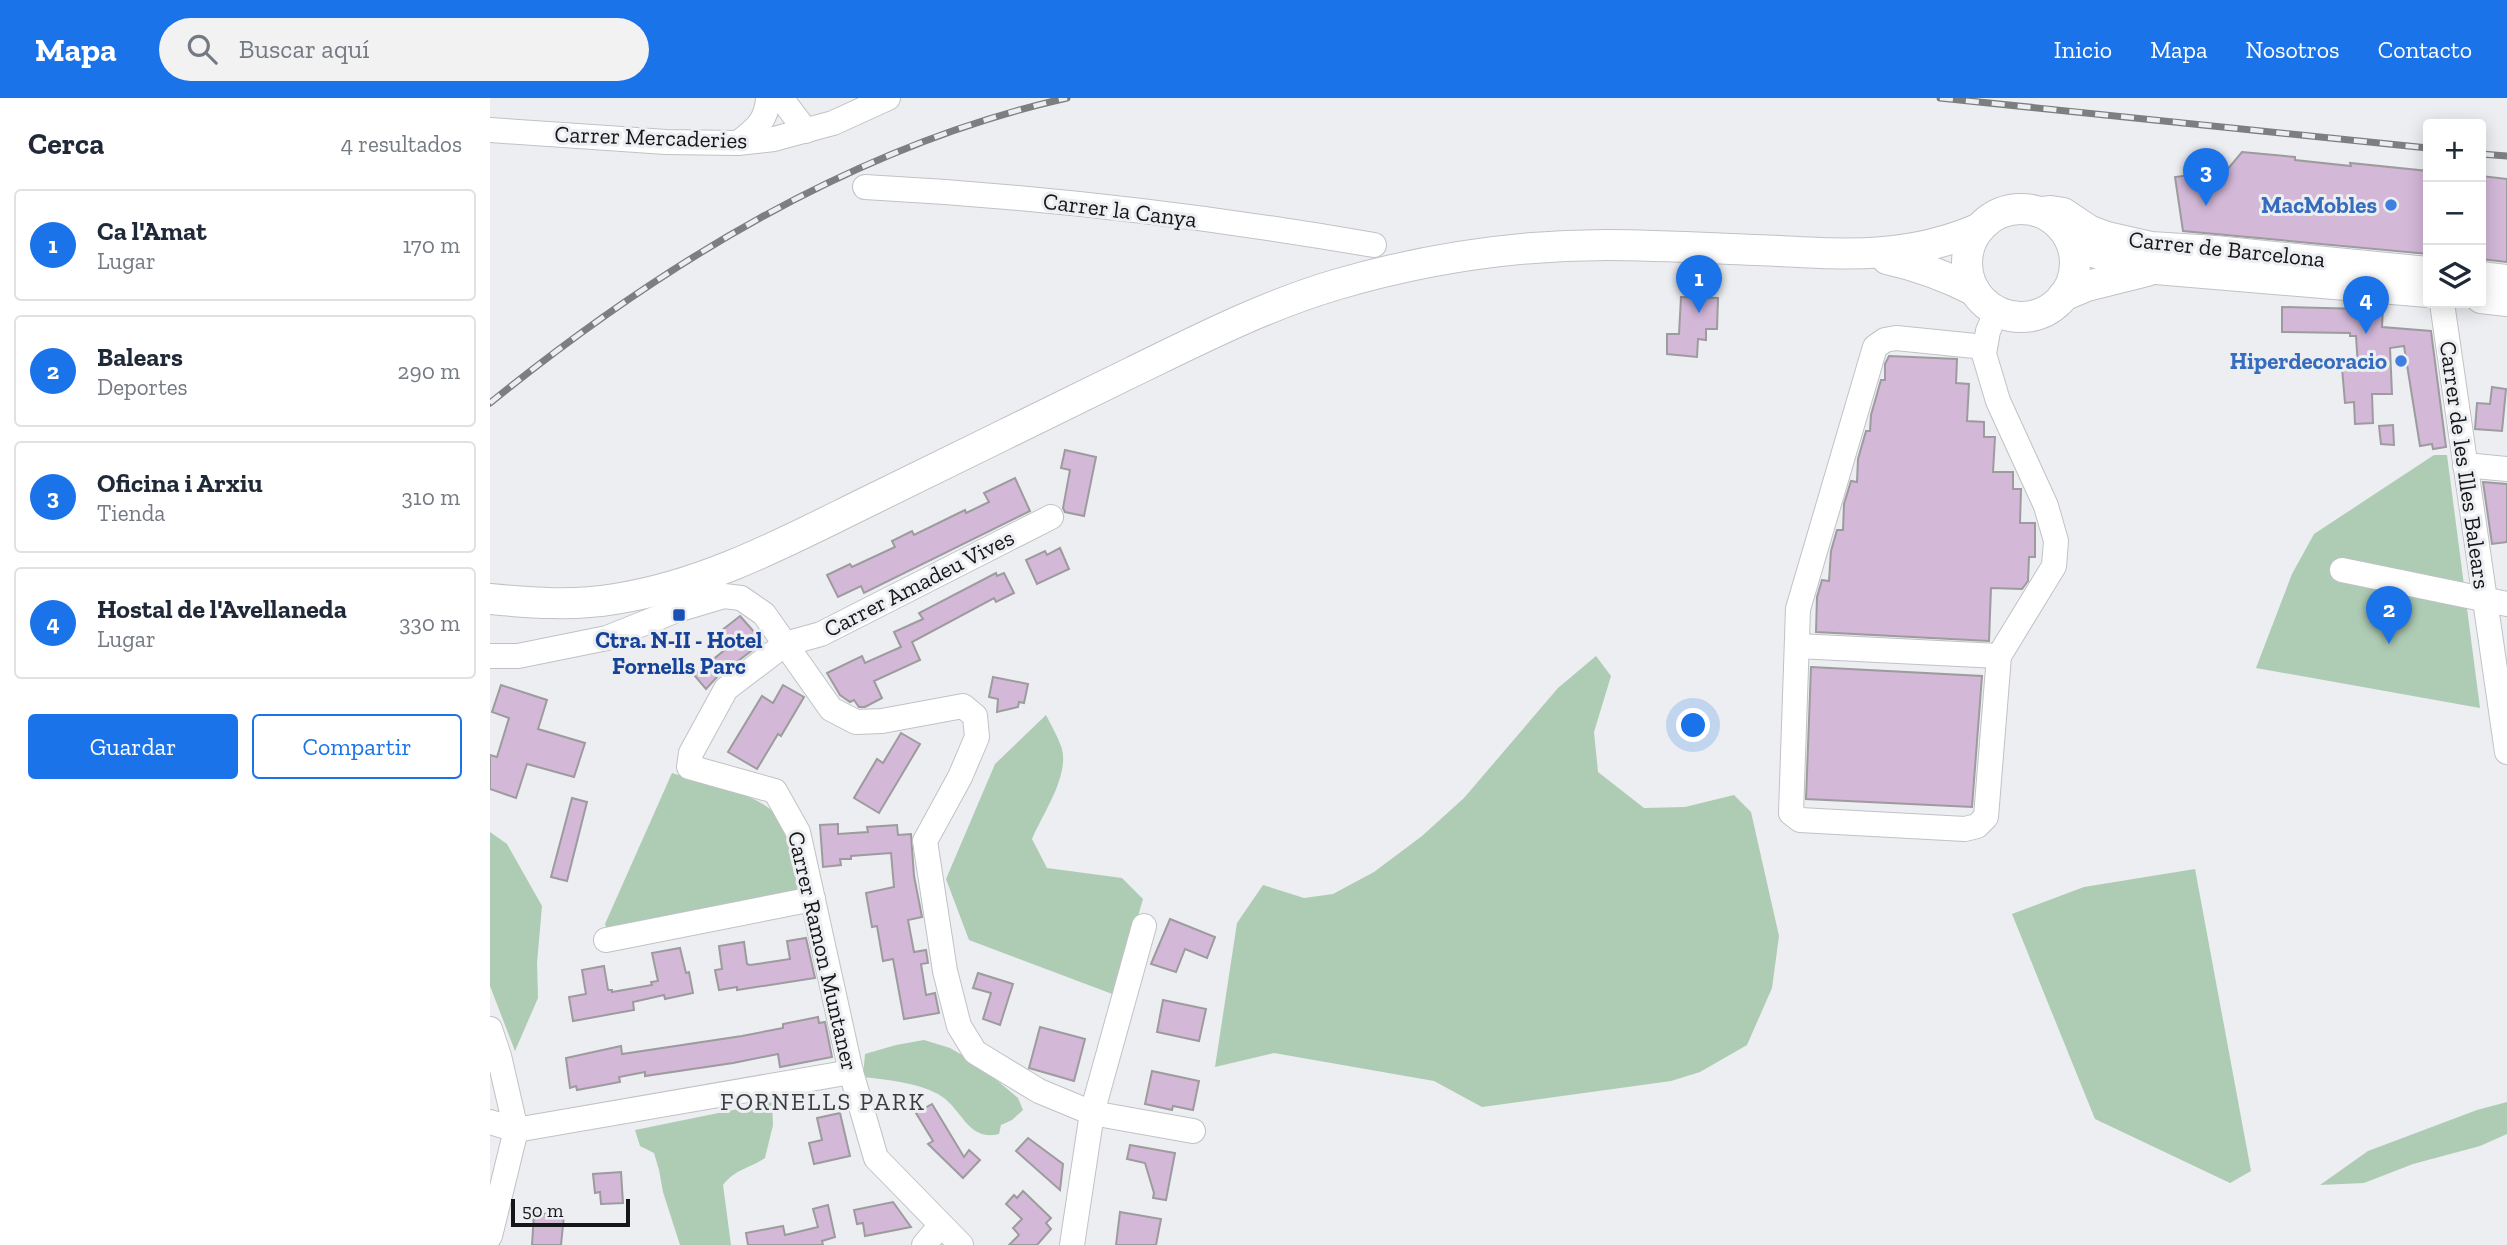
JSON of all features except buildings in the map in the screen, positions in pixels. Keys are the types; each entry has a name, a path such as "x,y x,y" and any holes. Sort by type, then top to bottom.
{"main road":[{"path":"490,588 504,600 546,604 615,600 703,577 778,545 1209,334 1297,298 1390,270 1480,253 1595,245 1866,255 1916,249 1953,240 1980,228 1996,215 2018,209 2033,210 2052,218 2069,238 2074,251 2075,267 2072,282 2054,305 2038,314 2020,317 1997,311 1975,291 1945,275 1916,265 1866,255"},
{"path":"1975,291 1969,277 1968,259 1974,237 1980,228"},
{"name":"Carrer de Barcelona","path":"2069,238 2096,253 2156,269 2423,292"},
{"name":"Carrer de Barcelona","path":"2063,296 2117,277 2156,269"},
{"path":"2486,299 2507,301"}],"street":[{"path":"738,143 757,129 764,120 768,98"},
{"path":"781,98 806,131"},
{"name":"Carrer Mercaderies","path":"490,130 666,142 738,143 774,139 833,123 888,98"},
{"name":"Carrer la Canya","path":"865,187 971,193 1081,205 1306,233 1374,245"},
{"name":"Carrer de Barcelona","path":"2033,210 2064,210 2091,228 2151,244 2423,269"},
{"path":"2486,275 2507,277"},
{"name":"Carrer de les Illes Balears","path":"2443,308 2465,465 2496,602 2507,752"},
{"path":"1985,347 1896,338 1885,340 1875,347 1798,609 1791,813 1800,820 1965,829 1977,826 1986,817 1999,656 2054,566 2056,541 2046,506 1998,401 1984,354 1988,331 1997,311"},
{"path":"2465,465 2507,470"},
{"name":"Carrer Amadeu Vives","path":"785,644 821,634 1051,517"},
{"path":"2342,570 2496,602"},
{"path":"490,656 518,656 607,638 677,610 724,596 741,598 764,614 831,709 856,722 882,721 963,706 975,716 977,737 960,777 925,841 945,971 959,1026 975,1052 1039,1091 1092,1113 1193,1131"},
{"name":"Carrer Ramon Muntaner","path":"785,644 726,689 691,753 689,767 775,792 798,832 851,1072 876,1158 961,1245"},
{"path":"1797,646 1999,656"},
{"path":"606,940 813,899"},
{"path":"1072,1245 1092,1113 1144,926"},
{"path":"490,1029 516,1130 490,1236"},
{"path":"490,1122 516,1130 851,1072"},
{"path":"924,1245 940,1226"}],"green space":[{"path":"2434,455 2447,455 2480,708 2256,668 2292,574 2314,534"},
{"path":"1596,656 1611,676 1594,732 1598,772 1644,808 1685,807 1734,795 1751,812 1779,936 1772,988 1747,1045 1700,1072 1671,1081 1482,1107 1434,1081 1274,1053 1215,1067 1237,923 1263,885 1304,898 1333,894 1374,872 1422,836 1464,798 1558,688"},
{"path":"1046,715 1061,746 1063,757 1059,781 1032,839 1047,868 1122,878 1143,899 1115,995 969,940 946,879 995,764"},
{"path":"672,773 749,797 775,813 788,838 798,888 793,892 607,930 605,924"},
{"path":"490,832 507,844 542,906 537,963 538,998 515,1051 490,986"},
{"path":"2195,869 2251,1171 2230,1183 2095,1119 2012,914 2084,887"},
{"path":"924,1040 950,1048 976,1063 1018,1098 1023,1110 1001,1125 999,1134 988,1135 972,1128 938,1094 901,1082 863,1077 865,1054"},
{"path":"772,1102 773,1125 765,1158 737,1172 723,1185 731,1245 680,1245 654,1153 640,1146 635,1130"},
{"path":"2507,1102 2507,1134 2480,1146 2413,1164 2364,1183 2320,1185 2368,1151 2477,1110"}],"railway":[{"path":"490,403 621,304 762,217 835,179 910,147 988,119 1067,98"},
{"path":"1940,98 2423,147"},
{"path":"2486,154 2507,156"}],"place":[{"name":"MacMobles","path":"2391,205"},
{"name":"Oficina i Arxiu","path":"2206,206"},
{"name":"Ca l'Amat","path":"1699,313"},
{"name":"Hostal de l'Avellaneda","path":"2366,334"},
{"name":"Hiperdecoracio","path":"2401,361"},
{"name":"Ctra. N-II - Hotel Fornells Parc","path":"679,615"},
{"name":"Balears","path":"2389,644"}],"district":[{"name":"FORNELLS PARK","path":"823,1102"}]}
